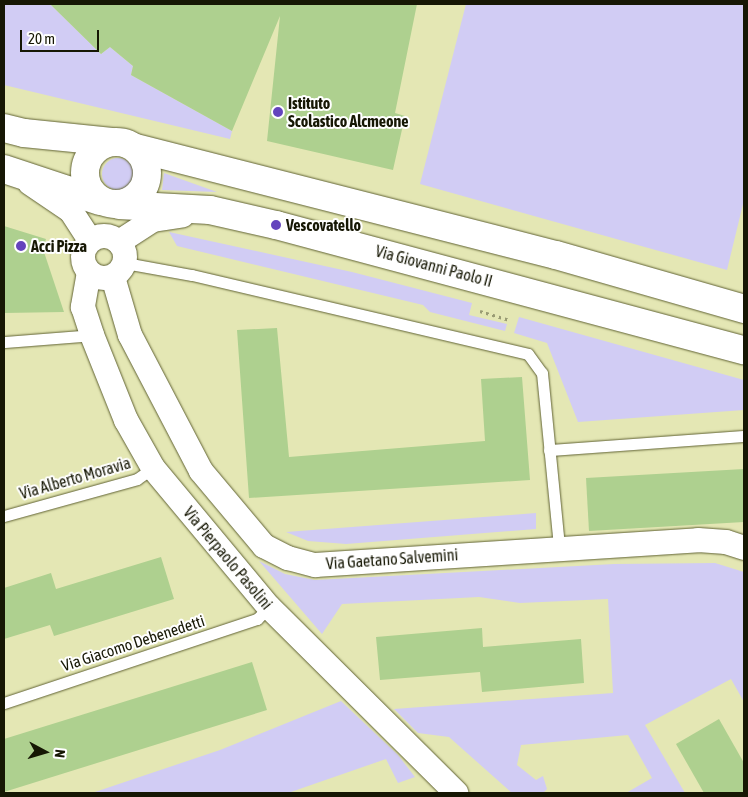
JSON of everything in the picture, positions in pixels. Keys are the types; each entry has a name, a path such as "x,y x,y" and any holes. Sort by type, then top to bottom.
{"street":[{"path":"4,128 24,133 124,145 556,255 744,309"},
{"path":"124,145 147,166 144,187 138,196 110,203 87,186 85,167 95,150 124,145"},
{"path":"9,171 71,212 90,240"},
{"name":"Via Giovanni Paolo II","path":"9,171 110,203 210,210 388,254 744,350"},
{"path":"119,261 107,236 90,240 83,252 89,272 100,278 119,261 153,220 210,210"},
{"name":"Via Gaetano Salvemini","path":"119,261 130,335 197,463 236,516 264,546 288,558 315,565 559,547 698,540 726,542 744,548"},
{"name":"Via Pierpaolo Pasolini","path":"89,272 83,307 92,336 126,420 153,468 269,607 456,793"}],"lane":[{"path":"119,261 192,275 528,354 542,372 559,547"},
{"path":"4,342 92,336"},
{"path":"549,450 744,436"},
{"name":"Via Alberto Moravia","path":"4,516 137,479 153,468"},
{"name":"Via Giacomo Debenedetti","path":"4,703 257,619 269,607"}],"path":[{"path":"480,311 509,320"}],"shaded area":[{"path":"4,4 50,4 101,54 110,47 133,66 131,75 232,131 230,139 4,85"},
{"path":"466,4 744,4 744,200 727,270 420,184"},
{"path":"118,158 124,159 129,163 133,168 133,180 129,185 124,189 118,190 112,189 107,185 103,180 102,174 103,168 107,163 112,159"},
{"path":"164,173 217,192 162,190"},
{"path":"169,232 352,272 472,303 469,315 507,324 505,331 430,312 423,305 177,246"},
{"path":"519,317 744,380 744,410 578,422 547,343 514,333"},
{"path":"536,513 536,529 346,544 308,541 286,532"},
{"path":"259,561 285,574 315,580 614,564 715,563 744,572 744,702 731,679 645,725 685,793 626,793 652,778 628,735 521,745 517,765 536,780 543,776 547,789 543,793 512,793 449,737 418,733 394,709 613,693 608,599 520,603 479,597 342,604 322,634"},
{"path":"341,701 398,755 415,777 398,783 386,759 288,793 92,793 220,750"}],"building":[{"name":"Istituto Scolastico Alcmeone","path":"50,4 417,4 395,113 405,116 393,170 267,141 280,16 232,131 131,75 133,66 110,47 101,54"},
{"path":"4,226 46,239 43,249 64,312 4,313"},
{"path":"277,328 289,457 485,441 481,379 522,377 530,480 249,498 237,330"},
{"path":"744,469 744,522 589,531 586,478"},
{"path":"161,557 174,599 54,636 50,625 4,639 4,588 51,573 56,589"},
{"path":"482,628 483,647 581,639 584,683 482,692 480,672 380,680 376,637"},
{"path":"252,662 267,710 4,792 4,739"},
{"path":"719,719 744,763 744,793 704,793 676,744"}],"place":[{"name":"Istituto Scolastico Alcmeone","path":"278,112"},
{"name":"Vescovatello","path":"276,225"},
{"name":"Acci Pizza","path":"21,246"}]}
